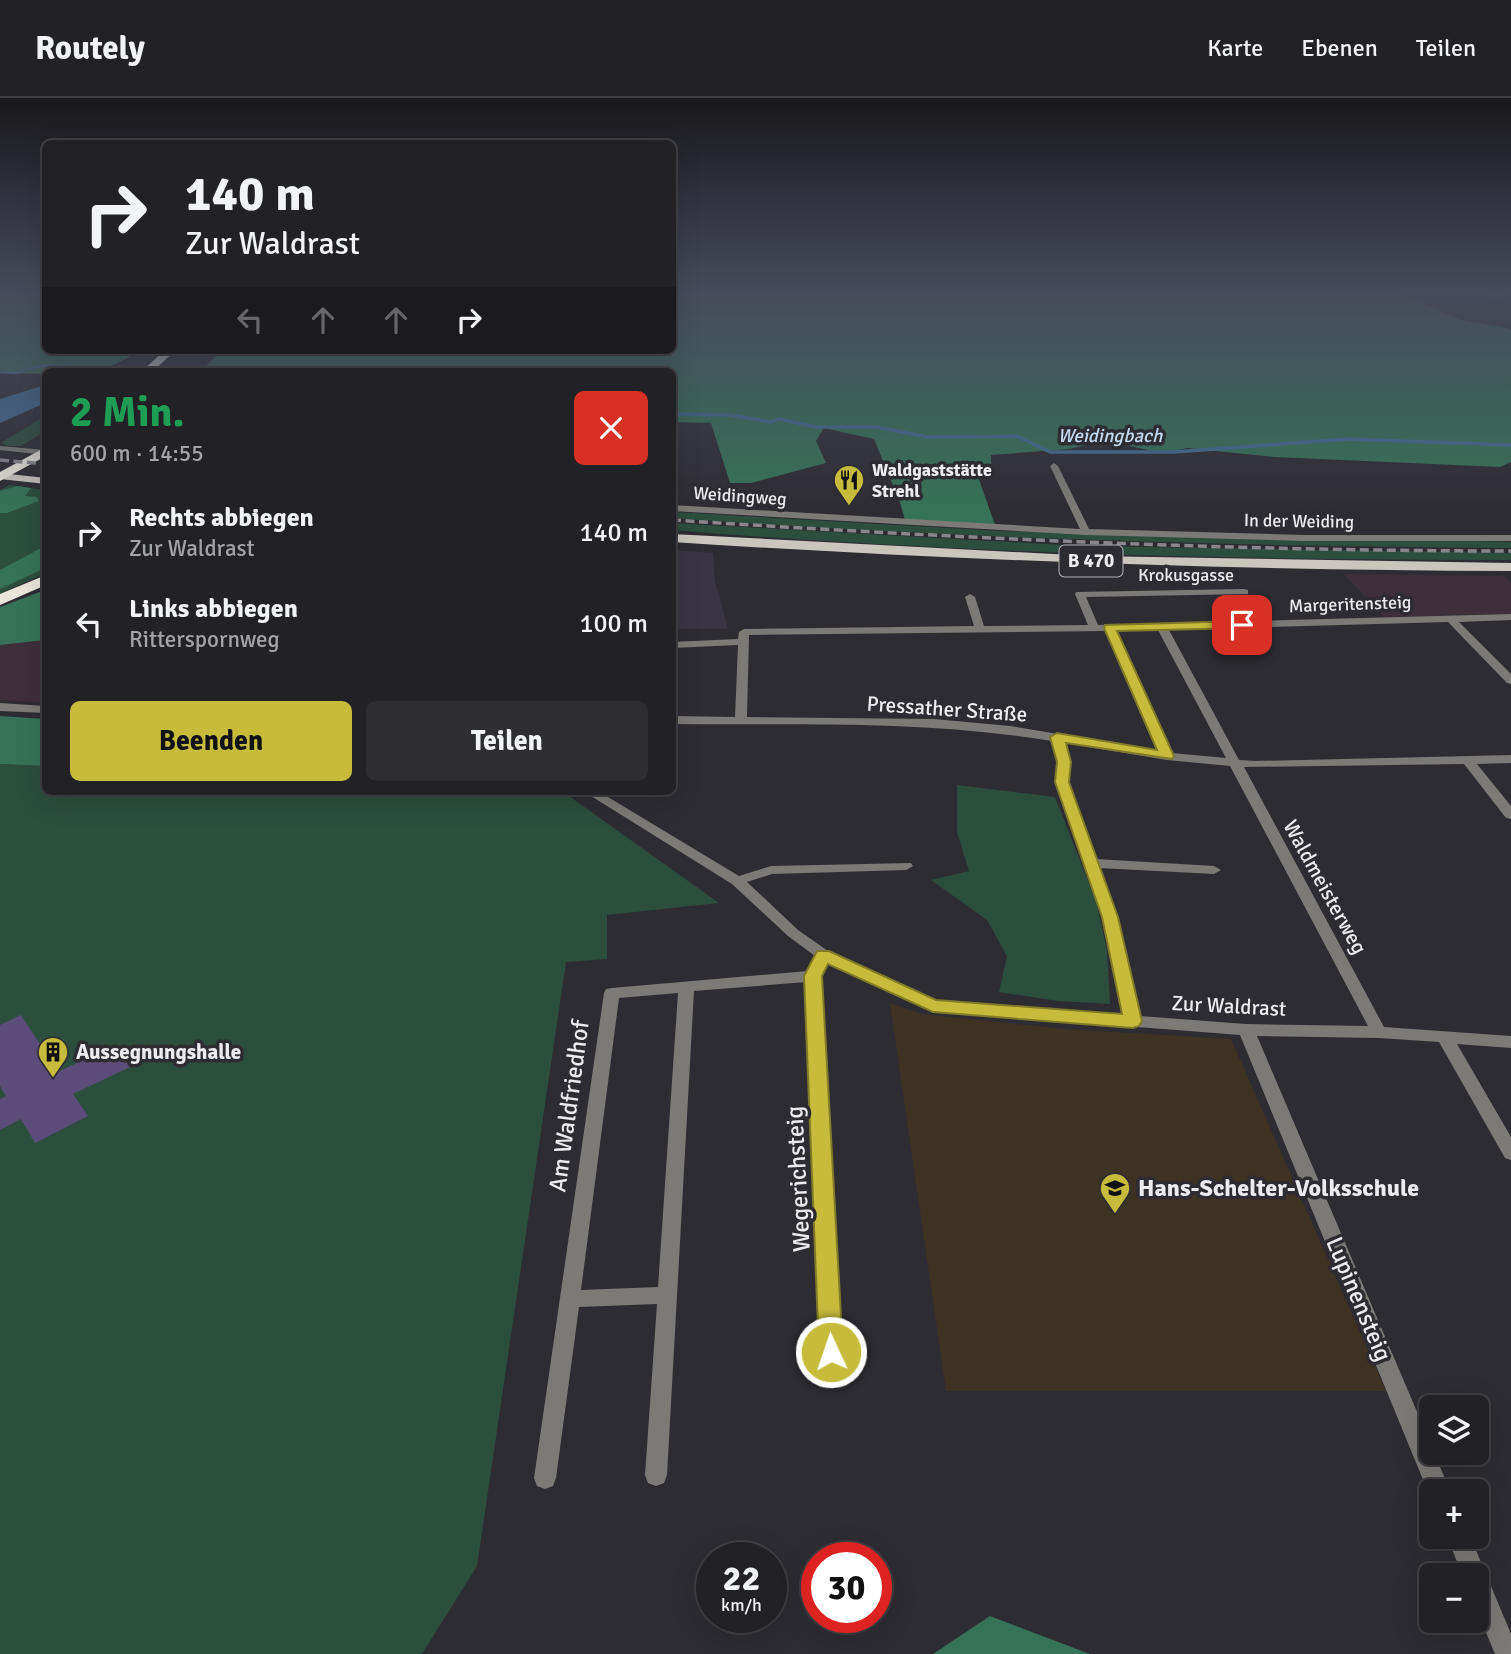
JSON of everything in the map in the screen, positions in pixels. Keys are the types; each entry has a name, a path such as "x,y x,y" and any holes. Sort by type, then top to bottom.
{"highway":[{"path":"0,466 42,442"},
{"path":"0,477 42,454"},
{"path":"0,600 42,581"}],"main road":[{"path":"0,477 42,481"},
{"name":"B 470","path":"676,538 856,550 1101,561 1511,567"}],"street":[{"path":"0,448 42,452"},
{"path":"1054,466 1086,532"},
{"name":"Weidingweg","path":"676,508 806,516"},
{"name":"In der Weiding","path":"806,516 1086,532 1305,538 1511,538"},
{"name":"Krokusgasse","path":"1094,627 1080,594 1244,592"},
{"path":"971,597 981,629"},
{"name":"Margeritensteig","path":"676,645 744,637 981,629 1511,617"},
{"path":"1450,618 1511,681"},
{"name":"Waldmeisterweg","path":"1162,627 1379,1032"},
{"path":"1110,628 1167,756"},
{"path":"741,720 744,637"},
{"path":"0,707 42,710"},
{"name":"Pressather Straße","path":"676,720 934,723 1057,737 1167,756 1233,763 1293,765 1511,759"},
{"path":"1057,737 1064,762 1062,782 1110,917 1133,1021"},
{"path":"1468,761 1511,815"},
{"name":"Zur Waldrast","path":"596,795 737,881 793,933 823,955 933,1006 1246,1030 1379,1032 1511,1042"},
{"path":"1091,863 1214,870"},
{"path":"737,881 771,870 906,866"},
{"path":"813,976 823,955"},
{"name":"Am Waldfriedhof","path":"545,1478 611,993 813,976"},
{"name":"Wegerichsteig","path":"813,976 832,1379"},
{"path":"656,1475 685,987"},
{"name":"Lupinensteig","path":"1246,1030 1434,1479"},
{"path":"1444,1037 1511,1153"},
{"path":"569,1299 668,1295"},
{"path":"1489,1611 1507,1654"}],"shaded area":[{"path":"676,550 713,553 715,581 728,629 676,629"},
{"path":"1344,574 1504,576 1511,583 1511,614 1384,617"},
{"path":"42,640 42,703 0,700 0,645"},
{"name":"Hans-Schelter-Volksschule","path":"890,1003 921,1014 1065,1029 1231,1039 1386,1391 946,1391"}],"green space":[{"path":"0,364 116,364 107,368 42,368 42,374 0,373"},
{"path":"209,364 1511,364 1511,462 1500,467 1275,457 1187,448 1163,453 1105,441 1069,449 991,455 991,464 976,471 995,525 905,520 874,439 824,428 816,441 826,463 751,483 730,483 711,423 676,422 676,368 205,368"},
{"path":"42,418 42,433 21,446 7,446 2,442"},
{"path":"9,485 42,490 42,574 0,594 0,490"},
{"path":"17,486 31,488 25,496 36,497 39,501 0,513 0,491"},
{"path":"676,512 1000,531 1511,542 1511,548 1196,543 676,518"},
{"path":"676,523 1082,546 1511,553 1511,560 1091,554 676,530"},
{"path":"42,548 42,569 0,589 0,570"},
{"path":"42,591 42,640 0,645 0,607"},
{"path":"0,716 42,719 42,766 0,764"},
{"path":"0,764 42,766 42,795 568,795 719,903 607,915 607,959 566,962 477,1566 422,1654 0,1654"},
{"path":"957,785 1055,797 1096,901 1107,950 1110,1004 1058,1001 999,992 1007,956 987,920 931,880 969,871 957,832"},
{"path":"990,1616 1090,1654 933,1654"}],"water":[{"path":"42,386 42,404 0,423 0,399"}],"building":[{"name":"Aussegnungshalle","path":"21,1015 58,1072 114,1045 130,1067 73,1094 88,1116 35,1143 21,1119 0,1130 0,1099 6,1096 0,1086 0,1025"}],"waterway":[{"name":"Weidingbach","path":"0,372 16,373 40,366 100,368"},
{"name":"Weidingbach","path":"676,414 731,415 771,422 779,419 817,427 877,427 928,437 1017,436 1050,452 1174,452 1348,439 1511,445"}],"railway":[{"path":"0,460 42,464"},
{"path":"676,520 1092,542 1301,549 1511,551"}],"place":[{"name":"Waldgaststätte Strehl","path":"849,507"},
{"name":"Aussegnungshalle","path":"53,1079"},
{"name":"Hans-Schelter-Volksschule","path":"1115,1215"}],"route":[{"path":"831,1352 813,976 823,955 933,1006 1133,1021 1110,917 1062,782 1064,762 1057,737 1167,756 1110,628 1242,625"}]}
